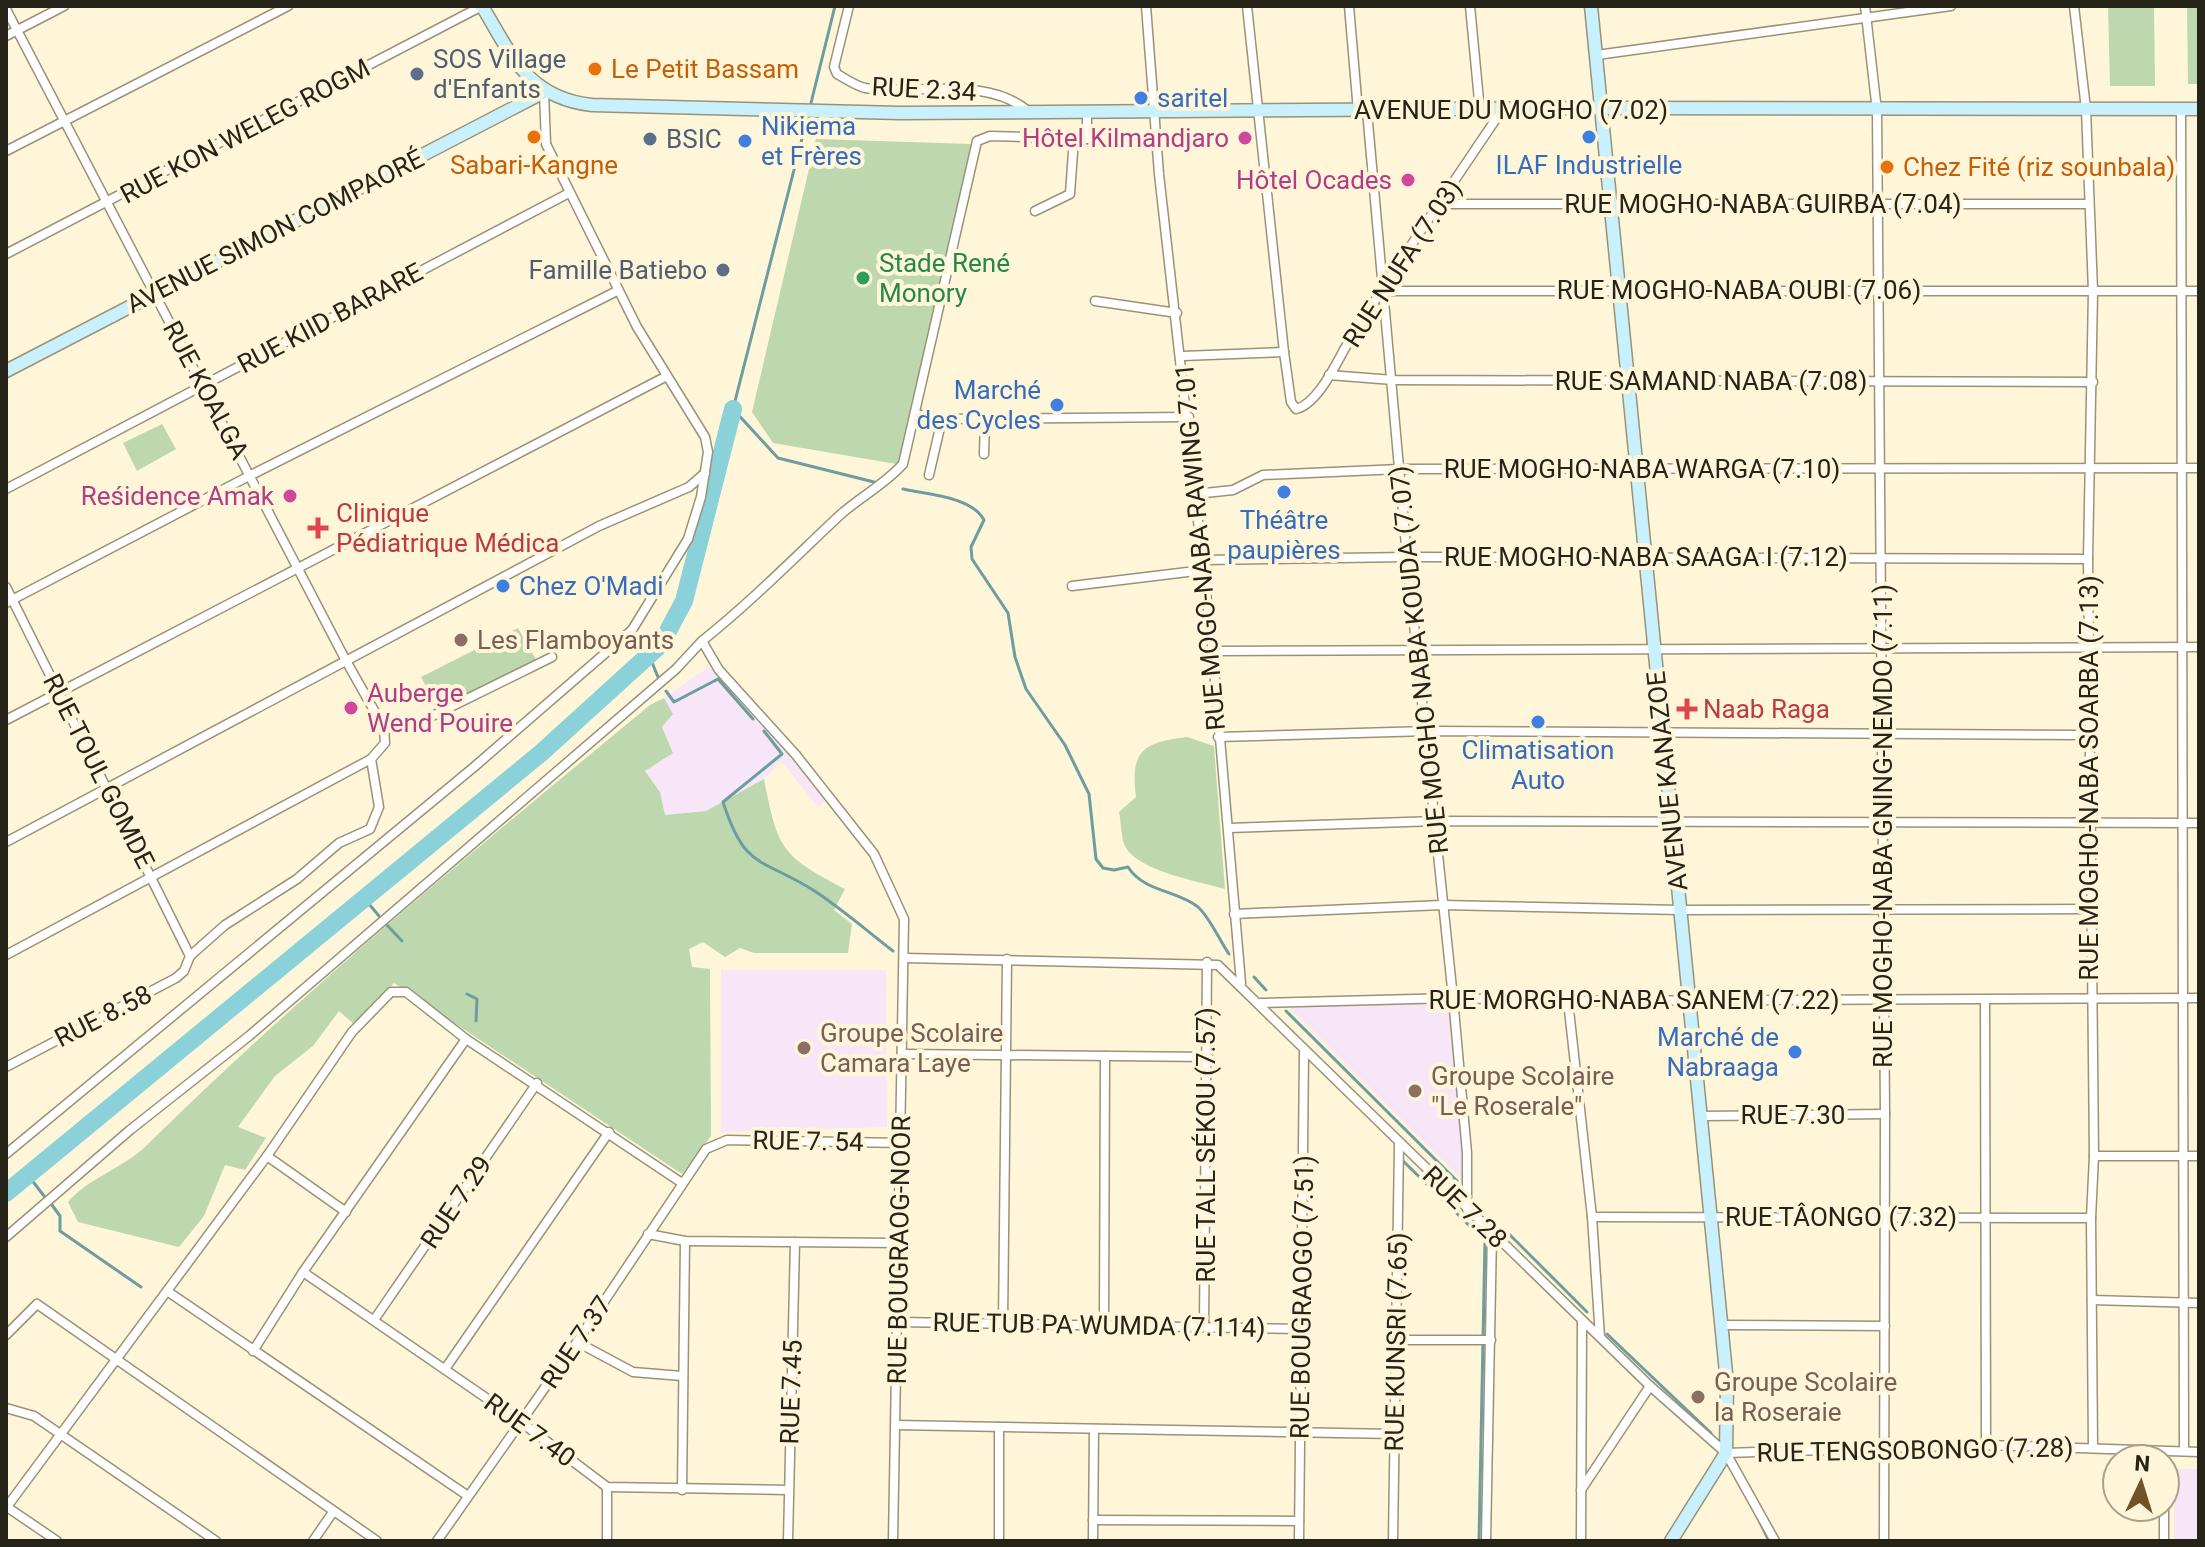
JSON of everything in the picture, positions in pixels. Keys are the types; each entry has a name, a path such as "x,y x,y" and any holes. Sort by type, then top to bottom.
{"street":[{"path":"6,36 64,6"},
{"path":"6,151 288,6"},
{"path":"6,1154 474,767 632,630 688,539 705,473 708,452 705,437 665,377 617,291 546,144 544,92 526,76 482,6"},
{"name":"RUE KON WELEG ROGM","path":"6,254 482,6"},
{"name":"RUE 2.34","path":"849,6 834,67 837,74 862,87 987,92 1018,102 1030,112"},
{"name":"RUE MOGO-NABA RAWING 7.01","path":"1146,6 1213,651 1241,984"},
{"path":"1183,356 1284,352 1247,6"},
{"name":"RUE MOGHO NABA KOUDA (7.07)","path":"1349,6 1384,288 1407,557 1437,821 1442,905 1467,1153 1467,1209"},
{"path":"1470,6 1480,111"},
{"name":"AVENUE KANAZOE","path":"1591,6 1722,1325 1727,1383 1726,1453"},
{"name":"RUE MOGHO-NABA GNING-NEMDO (7.11)","path":"1865,6 1877,111 1885,1114 1884,1541"},
{"path":"1597,55 1951,6"},
{"name":"RUE MOGHO-NABA SOARBA (7.13)","path":"2074,6 2086,109 2093,291 2088,559 2090,1000 2094,1156 2091,1218 2093,1448"},
{"name":"RUE KOALGA","path":"6,9 156,293 201,386 384,728"},
{"name":"AVENUE DU MOGHO (7.02)","path":"544,92 592,105 823,113 1602,108 1877,111 2199,109"},
{"name":"AVENUE SIMON COMPAORÉ","path":"6,371 544,92"},
{"path":"2181,109 2184,1451"},
{"name":"RUE NUFA (7.03)","path":"1284,352 1291,402 1296,409 1306,403 1329,375 1502,110"},
{"path":"1087,112 1087,139"},
{"path":"6,1237 327,969 676,669 702,641 745,606 843,513 896,472 903,464 977,141 990,136 1158,140"},
{"path":"1035,211 1070,194 1074,138"},
{"name":"RUE KIID BARARE","path":"6,489 569,193"},
{"name":"RUE MOGHO-NABA GUIRBA (7.04)","path":"1439,204 2088,204"},
{"name":"RUE MOGHO-NABA OUBI (7.06)","path":"1384,288 2199,291"},
{"path":"10,602 251,475 617,291"},
{"path":"1095,301 1177,313"},
{"name":"RUE SAMAND NABA (7.08)","path":"1329,375 1393,380 2093,382"},
{"path":"6,720 665,377"},
{"path":"915,414 942,419 1189,417"},
{"path":"929,475 942,419"},
{"path":"984,454 985,419"},
{"name":"RUE MOGHO-NABA WARGA (7.10)","path":"1196,494 1233,490 1263,475 1400,469 2199,468"},
{"path":"6,842 599,526 689,487 705,473"},
{"name":"RUE MOGHO-NABA SAAGA I (7.12)","path":"1072,586 1204,565 1407,557 2088,559"},
{"name":"RUE TOUL GOMDE","path":"6,587 10,602 59,692 190,956"},
{"name":"RUE BOUGRAOG-NOOR","path":"702,641 719,670 796,755 874,854 904,919 893,1541"},
{"path":"1213,651 2199,647"},
{"path":"6,955 154,879 371,759 385,743 384,728 402,729 414,725 552,657"},
{"path":"1218,737 1428,731 2088,735"},
{"name":"RUE 8.58","path":"6,1067 176,978 184,971 190,956 225,925 297,879 339,843 370,829 379,807 371,759"},
{"path":"1229,828 1437,821 2199,823"},
{"path":"1234,914 1442,905 1680,910 2090,909"},
{"path":"905,958 1207,962"},
{"path":"1003,1323 1007,959"},
{"name":"RUE 7.28","path":"1207,962 1218,965 1241,984 1304,1052 1582,1321 1726,1453 1775,1541"},
{"name":"RUE TALL SÉKOU (7.57)","path":"1204,1327 1207,962"},
{"path":"57,1541 6,1507 267,1156 352,1032 391,992 406,992 466,1039 537,1083 682,1183"},
{"name":"RUE MORGHO-NABA SANEM (7.22)","path":"1261,1003 1453,998 1985,1001 2199,998"},
{"path":"1568,1001 1592,1217 1600,1338"},
{"path":"1985,1001 1986,1445"},
{"path":"253,1351 303,1272 466,1039"},
{"name":"RUE BOUGRAOGO (7.51)","path":"1299,1541 1304,1052"},
{"path":"903,1054 1208,1057"},
{"path":"1104,1325 1105,1056"},
{"name":"RUE 7.29","path":"374,1320 537,1083"},
{"name":"RUE 7.30","path":"1701,1116 1885,1114"},
{"path":"445,1369 609,1132"},
{"name":"RUE 7. 54","path":"714,1143 727,1140 901,1143"},
{"name":"RUE 7.37","path":"437,1541 577,1342 682,1183 714,1143"},
{"name":"RUE KUNSRI (7.65)","path":"1393,1541 1399,1144"},
{"path":"267,1156 346,1212"},
{"path":"2094,1156 2199,1156"},
{"name":"RUE TÂONGO (7.32)","path":"1592,1217 2091,1218"},
{"path":"1486,1541 1492,1233"},
{"path":"648,1234 685,1241 898,1243"},
{"path":"682,1490 685,1241"},
{"name":"RUE 7.45","path":"788,1541 795,1242"},
{"name":"RUE 7.40","path":"303,1272 521,1422 607,1487"},
{"path":"167,1291 468,1496"},
{"path":"2092,1300 2199,1303"},
{"path":"6,1335 37,1304 115,1362 377,1541"},
{"path":"1581,1541 1582,1321"},
{"name":"RUE TUB PA WUMDA (7.114)","path":"898,1322 1301,1329"},
{"path":"1722,1325 1885,1326"},
{"path":"1396,1340 1491,1340"},
{"path":"577,1342 633,1372 682,1376"},
{"path":"1580,1490 1650,1386"},
{"path":"6,1408 34,1416 216,1541"},
{"path":"896,1425 1395,1434"},
{"path":"999,1427 999,1541"},
{"path":"1093,1541 1094,1429"},
{"name":"RUE TENGSOBONGO (7.28)","path":"1726,1453 1986,1445 2101,1449"},
{"name":"RUE TENGSOBONGO (7.28)","path":"2181,1452 2199,1452"},
{"path":"1671,1541 1726,1453"},
{"path":"607,1541 607,1487 788,1490"},
{"path":"313,1541 333,1512"},
{"path":"1093,1520 1299,1521"}],"shaded area":[{"path":"713,664 826,801 818,807 781,761 764,779 706,811 665,815 660,792 645,770 673,753 662,727 673,714 664,698"},
{"name":"Groupe Scolaire Camara Laye","path":"721,970 886,970 887,1127 721,1132"},
{"name":"Groupe Scolaire \"Le Roserale\"","path":"1449,1004 1464,1176 1461,1179 1288,1006"},
{"path":"2181,1469 2199,1469 2199,1541 2174,1541 2174,1523 2181,1523"}],"green space":[{"path":"2108,6 2154,6 2155,86 2110,86"},
{"path":"2187,6 2199,6 2199,84 2188,84"},
{"name":"Stade René Monory","path":"816,139 972,144 902,465 773,443 752,412"},
{"path":"162,424 176,449 137,471 123,443"},
{"path":"518,628 538,663 440,713 421,677"},
{"path":"664,698 673,714 662,727 673,753 645,771 660,792 665,815 706,811 764,779 773,821 785,848 807,867 845,889 834,910 852,924 848,953 754,953 740,948 725,957 703,942 689,949 692,967 710,969 711,1136 682,1174 394,983 355,1025 339,1011 313,1046 275,1076 238,1127 266,1138 245,1170 225,1165 204,1216 179,1247 78,1222 68,1202 76,1194 137,1154 267,1031 393,920 650,705"},
{"path":"1187,737 1214,746 1225,889 1154,868 1130,853 1123,840 1119,812 1136,797 1135,769 1142,752 1159,742"}],"waterway":[{"path":"810,107 835,6"},
{"path":"808,115 733,409 778,458 874,482"},
{"path":"6,1193 541,753 661,644 684,601 733,409"},
{"path":"903,489 959,501 978,512 984,520 971,547 972,559 1008,613 1015,657 1026,689 1065,745 1089,794 1096,859 1103,868 1114,870 1128,867 1152,886 1190,901 1207,917 1229,954"},
{"path":"649,655 658,677"},
{"path":"666,691 674,702 718,679 753,719"},
{"path":"764,731 782,754 723,802 739,840 756,859 823,897 893,951"},
{"path":"364,898 379,916"},
{"path":"387,925 402,941"},
{"path":"1254,977 1266,990"},
{"path":"467,994 477,999 476,1021"},
{"path":"1286,1011 1457,1181"},
{"path":"1402,1160 1485,1241 1479,1541"},
{"path":"28,1175 44,1196"},
{"path":"52,1205 60,1216 60,1231 141,1287"},
{"path":"1504,1229 1587,1312"},
{"path":"1607,1334 1711,1433"},
{"path":"1755,1512 1769,1541"}],"place":[{"name":"Le Petit Bassam","path":"595,69"},
{"name":"SOS Village d'Enfants","path":"417,74"},
{"name":"saritel","path":"1141,98"},
{"name":"Sabari-Kangne","path":"534,137"},
{"name":"ILAF Industrielle","path":"1589,137"},
{"name":"Hôtel Kilmandjaro","path":"1245,138"},
{"name":"BSIC","path":"650,139"},
{"name":"Nikiema et Frères","path":"745,141"},
{"name":"Chez Fité (riz sounbala)","path":"1887,167"},
{"name":"Hôtel Ocades","path":"1408,180"},
{"name":"Famille Batiebo","path":"723,270"},
{"name":"Stade René Monory","path":"863,278"},
{"name":"Marché des Cycles","path":"1057,405"},
{"name":"Théâtre paupières","path":"1284,492"},
{"name":"Reśidence Amak","path":"290,496"},
{"name":"Clinique Pédiatrique Médica","path":"318,528"},
{"name":"Chez O'Madi","path":"503,586"},
{"name":"Les Flamboyants","path":"461,640"},
{"name":"Auberge Wend Pouire","path":"351,708"},
{"name":"Naab Raga","path":"1687,709"},
{"name":"Climatisation Auto","path":"1538,722"},
{"name":"Groupe Scolaire Camara Laye","path":"804,1048"},
{"name":"Marché de Nabraaga","path":"1795,1052"},
{"name":"Groupe Scolaire \"Le Roserale\"","path":"1415,1091"},
{"name":"Groupe Scolaire la Roseraie","path":"1698,1397"}]}
